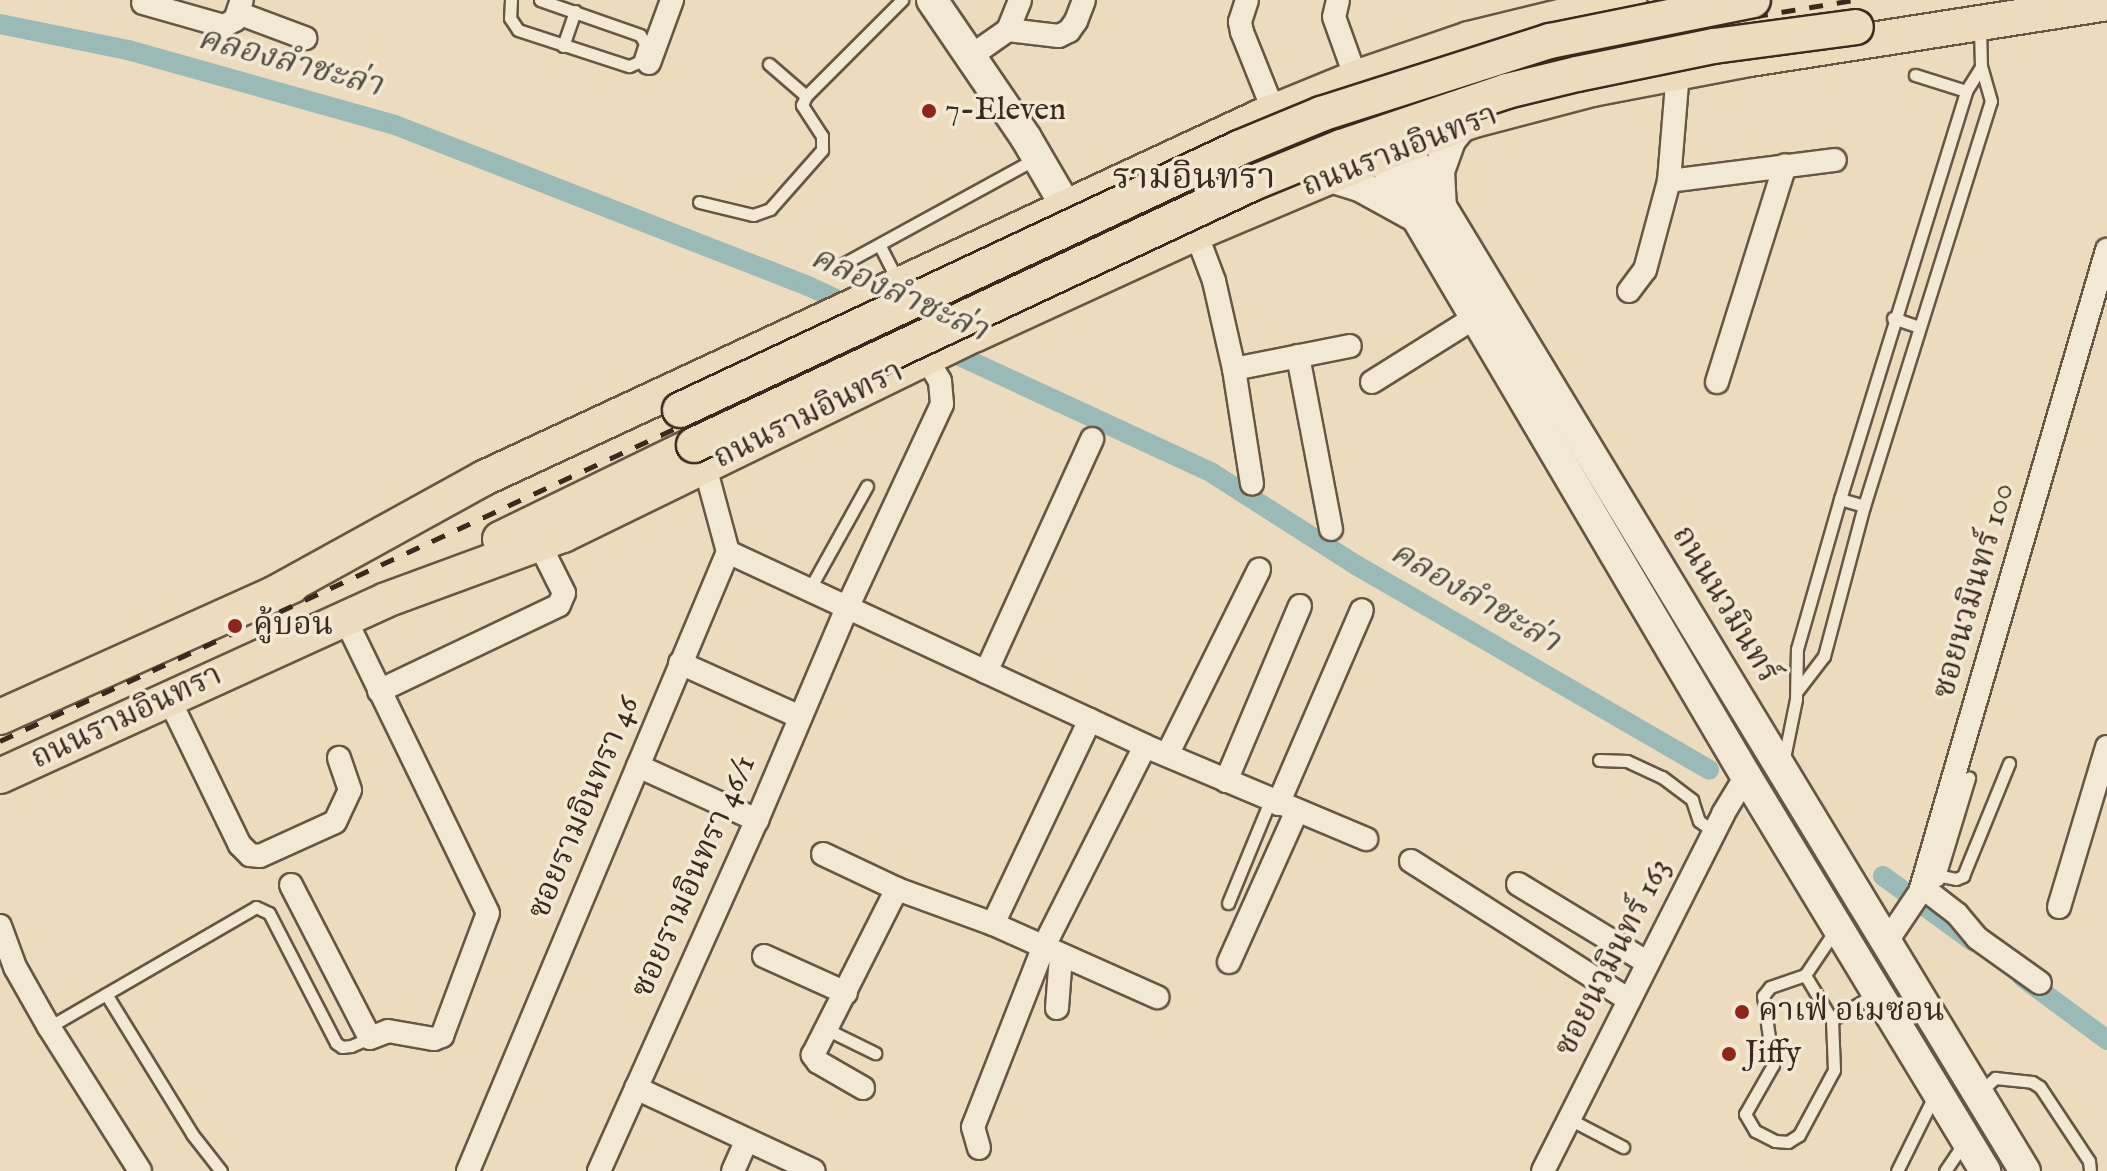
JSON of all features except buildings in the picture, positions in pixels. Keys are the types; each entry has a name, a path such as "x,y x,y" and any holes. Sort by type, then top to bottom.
{"main road":[{"name":"ถนนรามอินทรา","path":"272,595 484,478 970,251 1075,218 1266,115 1353,79 1469,39 1588,4 1629,0"},
{"name":"ถนนรามอินทรา","path":"0,717 680,410 1225,155 1321,114 1550,41 1753,0"},
{"name":"ถนนรามอินทรา","path":"386,600 539,543 700,456 1253,183 1368,137 1507,91 1577,74 1714,46 2033,0"},
{"name":"ถนนรามอินทรา","path":"0,776 386,600 552,512 700,456 931,356 1196,233 1390,150 1468,122 1592,89 1678,72 2107,3"},
{"path":"943,6 971,56 1075,218 1106,275"},
{"path":"1327,176 1426,213 1450,140 1468,122 1455,103 1448,78 1453,62 1469,39"},
{"name":"ถนนนวมินทร์","path":"1353,79 1426,213 1782,768 2025,1171"},
{"path":"1266,115 1292,133 1302,145 1304,161 1288,194"},
{"path":"1075,218 1097,236 1177,202 1191,200 1245,213"},
{"name":"ถนนนวมินทร์","path":"1426,213 1474,318 1985,1171"},
{"path":"970,251 989,256 1003,276 1005,303 988,328"}],"street":[{"path":"649,63 672,0"},
{"path":"971,56 1008,30 1020,0"},
{"path":"1008,30 1059,36 1069,31 1076,21 1084,0"},
{"path":"1247,0 1240,22 1266,115"},
{"path":"1338,0 1334,17 1353,79"},
{"path":"143,3 224,26 235,20 240,6 305,38"},
{"path":"1629,291 1645,270 1669,181 1678,72"},
{"path":"1669,181 1835,160"},
{"path":"1717,382 1785,165"},
{"path":"1196,233 1214,281 1234,369 1252,484"},
{"name":"ซอยนวมินทร์ 100","path":"1887,941 1923,890 2107,250"},
{"path":"1372,382 1474,318"},
{"path":"1234,369 1350,346"},
{"name":"ซอยรามอินทรา 46/1","path":"599,1171 757,820 847,608 942,404 940,381 931,356"},
{"path":"1298,356 1331,529"},
{"path":"986,672 1092,439"},
{"path":"700,456 728,552 1145,746 1366,839"},
{"path":"379,691 559,605 564,593 539,543"},
{"name":"ซอยรามอินทรา 46","path":"468,1171 728,552"},
{"path":"1167,755 1259,570"},
{"path":"1226,781 1300,606"},
{"path":"1229,962 1281,805 1362,610"},
{"path":"291,885 370,1038 388,1031 434,1039 442,1036 488,913 345,619"},
{"path":"680,663 800,717"},
{"path":"169,699 240,845 250,855 260,856 335,822 350,790 339,758"},
{"path":"993,924 1090,720"},
{"path":"979,1148 973,1127 1145,746"},
{"path":"2059,907 2107,747"},
{"path":"638,766 757,820"},
{"name":"ซอยนวมินทร์ 163","path":"1543,1171 1714,832 1746,776"},
{"path":"823,854 897,889 993,924 1157,997"},
{"path":"1411,861 1629,1000"},
{"path":"1518,884 1648,963"},
{"path":"863,1088 818,1062 813,1055 897,889"},
{"path":"1923,890 1957,914 1977,938 2040,983"},
{"path":"0,926 15,967 49,1027 140,1171"},
{"path":"1052,952 1057,1008"},
{"path":"764,956 846,993"},
{"path":"636,1088 814,1171"},
{"path":"733,1171 747,1140"}],"lane":[{"path":"511,0 510,18 518,30 629,66 639,61 645,43 642,36 540,0"},
{"path":"699,202 753,215 770,209 822,150 822,136 802,105 806,96 902,0"},
{"path":"563,46 575,11"},
{"path":"1798,690 1824,656 1864,506 1991,101 1981,67 1980,25"},
{"path":"769,64 806,96"},
{"path":"1782,768 1798,690 1797,649 1893,318 1966,91 1981,67"},
{"path":"1915,75 1966,91"},
{"path":"843,264 1038,157"},
{"path":"880,246 890,288"},
{"path":"1893,318 1919,327"},
{"path":"809,590 867,486"},
{"path":"1840,499 1864,506"},
{"path":"1599,760 1627,761 1662,777 1692,800 1699,821 1714,832"},
{"path":"1923,890 1963,876 2009,763"},
{"path":"1923,890 1969,778"},
{"path":"1228,903 1281,805"},
{"path":"49,1027 256,907 269,913 336,1043 342,1047 351,1046 370,1038"},
{"path":"1805,975 1832,1020 1834,1070 1799,1135 1788,1142 1775,1141 1755,1131 1745,1114 1773,1065 1763,996 1770,987 1805,975 1837,927"},
{"path":"1832,1020 1877,992"},
{"path":"106,994 184,1122 221,1171"},
{"path":"826,1029 875,1053"},
{"path":"1980,1096 1984,1085 1995,1078 2032,1082 2040,1087 2089,1161 2090,1171"},
{"path":"1897,1171 1936,1091"},
{"path":"1569,1119 1623,1147"},
{"path":"1945,1171 1967,1139"}],"waterway":[{"name":"คลองลำชะล่า","path":"0,24 128,50 395,125 808,286 1212,473 1356,565 1709,770"},
{"name":"คลองลำชะล่า","path":"1883,876 1974,942"},
{"name":"คลองลำชะล่า","path":"2022,977 2107,1040"}],"railway":[{"path":"0,741 1309,135 1414,97 1524,63 1671,30 1854,0"}],"place":[{"name":"7-Eleven","path":"929,111"},
{"name":"คู้บอน","path":"235,626"},
{"name":"คาเฟ่ อเมซอน","path":"1742,1012"},
{"name":"Jiffy","path":"1729,1054"}],"district":[{"name":"รามอินทรา","path":"1194,179"}]}
